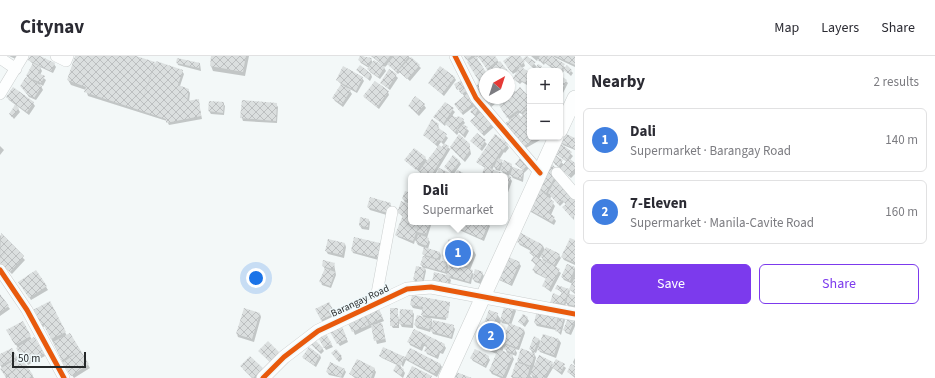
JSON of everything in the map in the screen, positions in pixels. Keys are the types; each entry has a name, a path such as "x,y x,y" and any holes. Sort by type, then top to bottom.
{"main road":[{"path":"563,124 575,98"},
{"path":"446,378 482,297 545,166 555,140"}],"street":[{"path":"0,94 23,56"},
{"path":"56,56 66,61 68,56"},
{"path":"455,56 476,98 545,166"},
{"path":"0,58 16,68"},
{"path":"557,173 575,194"},
{"path":"375,304 392,212"},
{"path":"0,270 27,310 64,378"},
{"name":"Barangay Road","path":"263,378 284,357 318,331 407,289 431,287 575,314"}],"building":[{"path":"30,56 40,56 55,63 51,71 28,60"},
{"path":"75,56 136,56 155,62 139,110 84,92 86,87 67,80"},
{"path":"211,56 246,56 243,72 210,66"},
{"path":"360,56 372,58 368,66 358,60"},
{"path":"372,56 390,56 383,65"},
{"path":"394,56 409,56 396,72 387,64"},
{"path":"464,56 472,56 466,60"},
{"path":"476,56 483,68 479,68 479,81 467,62"},
{"path":"495,56 498,60 486,68 478,57"},
{"path":"510,56 520,56 525,62 515,69 508,68 503,61"},
{"path":"526,56 536,62 532,66 523,59"},
{"path":"540,56 547,56 542,63 537,60"},
{"path":"548,56 552,56 565,64 562,68 555,68 544,62"},
{"path":"555,56 575,56 575,65"},
{"path":"411,57 420,65 407,79 398,71"},
{"path":"177,58 200,63 199,68 176,63"},
{"path":"374,60 385,67 378,77 367,69"},
{"path":"156,61 183,70 178,85 189,89 187,101 199,99 201,116 166,123 166,119 139,110"},
{"path":"500,61 506,68 491,68"},
{"path":"33,63 41,67 38,73 45,76 41,83 26,76"},
{"path":"538,64 542,66 540,68 535,68"},
{"path":"360,65 371,74 368,79 356,70"},
{"path":"567,65 572,70 569,74 563,70"},
{"path":"343,66 363,77 356,91 336,80"},
{"path":"440,66 455,77 442,94 428,83"},
{"path":"520,66 527,71 526,83 520,80 519,82 515,79 515,75"},
{"path":"389,69 397,74 388,88 380,83"},
{"path":"26,77 42,86 34,98 27,94 20,86"},
{"path":"563,77 567,80 563,87"},
{"path":"462,80 465,85 457,90 454,84"},
{"path":"375,81 389,91 377,107 363,96"},
{"path":"341,84 351,90 342,104 332,98"},
{"path":"479,84 479,93 478,94 474,87"},
{"path":"13,87 34,102 27,112 6,97"},
{"path":"463,87 466,91 462,94 459,91"},
{"path":"520,87 527,95 527,108 521,113 518,110 507,118 499,105 515,104 515,92"},
{"path":"468,93 475,102 461,113 454,104"},
{"path":"415,96 425,104 417,113 408,106"},
{"path":"242,100 277,103 276,121 240,118"},
{"path":"209,101 224,102 223,113 208,111"},
{"path":"445,102 454,108 443,124 433,117"},
{"path":"15,105 19,108 12,117 9,114"},
{"path":"475,105 479,107 475,115 470,112"},
{"path":"527,109 527,122 524,120 527,123 527,140 533,140 524,146 514,133 511,135 503,125 518,113 521,117"},
{"path":"481,111 493,123 482,134 470,121"},
{"path":"452,115 456,118 458,116 464,119 455,132 445,124"},
{"path":"432,119 439,124 437,127 447,134 442,142 439,140 435,144 423,135"},
{"path":"463,124 468,127 463,135 457,131"},
{"path":"477,133 486,140 480,149 470,141"},
{"path":"564,133 575,138 575,149 560,142 563,140"},
{"path":"459,134 470,144 470,150 463,160 450,147"},
{"path":"495,134 508,144 503,150 502,149 490,168 502,173 482,173 485,166 476,162"},
{"path":"559,142 572,152 566,161 553,151"},
{"path":"444,143 449,146 433,173 422,173 419,171 439,145 442,147"},
{"path":"414,148 426,157 416,170 404,160"},
{"path":"554,154 563,160 558,167 550,160"},
{"path":"453,155 460,161 451,172 444,167"},
{"path":"498,158 503,160 498,169 494,167"},
{"path":"520,158 528,164 523,170 515,164"},
{"path":"569,158 575,163 575,169 569,176 560,168"},
{"path":"504,160 512,164 508,173 500,170"},
{"path":"550,161 558,171 546,193 537,186"},
{"path":"513,167 524,171 521,179 510,175"},
{"path":"439,168 450,173 437,173"},
{"path":"457,170 464,173 456,173"},
{"path":"508,176 511,177 508,186"},
{"path":"557,177 575,197 575,215 572,218 562,207 566,204 562,200 558,204 548,193"},
{"path":"539,189 554,202 549,213 555,217 552,222 528,209"},
{"path":"405,191 408,192 408,200 402,199"},
{"path":"370,197 391,203 388,213 367,207"},
{"path":"401,201 408,204 408,225 419,225 413,241 395,235 403,215 397,213"},
{"path":"360,217 369,219 368,227 359,226"},
{"path":"419,225 429,225 426,234 417,232"},
{"path":"454,225 488,225 482,239"},
{"path":"1,233 24,256 10,272 0,263 0,258 9,249 0,257"},
{"path":"521,233 543,245 537,257 560,269 549,289 542,286 546,278 532,270 536,264 531,261 534,255 529,253 531,249 517,242"},
{"path":"418,234 429,238 427,246 416,242"},
{"path":"354,237 384,244 380,258 351,251"},
{"path":"570,238 575,240 575,263 561,257"},
{"path":"328,239 345,243 342,255 325,251"},
{"path":"449,239 474,250 468,266 442,256"},
{"path":"424,247 440,252 438,259 422,254"},
{"path":"546,247 560,254 554,265 540,257"},
{"path":"423,256 447,262 445,272 420,265"},
{"path":"506,256 520,262 510,284 496,278"},
{"path":"323,260 335,263 333,269 322,266"},
{"path":"450,263 473,270 469,282 446,275"},
{"path":"567,264 575,267 570,281 561,277"},
{"path":"416,266 425,268 422,282 413,280"},
{"path":"325,268 335,272 330,286 319,282"},
{"path":"475,269 483,272 479,282 472,279"},
{"path":"36,270 47,286 29,298 18,282"},
{"path":"434,272 450,276 447,286 432,282"},
{"path":"575,277 575,292 569,289"},
{"path":"557,285 569,289 564,304 556,302 555,304 550,303 553,293 560,296 562,291 555,289"},
{"path":"0,294 9,306 0,312"},
{"path":"568,294 575,295 575,306 566,304"},
{"path":"412,295 450,302 448,318 421,315 423,307 410,305"},
{"path":"50,301 66,332 51,339 43,324 40,325 33,310"},
{"path":"329,302 335,313 321,320 315,309"},
{"path":"505,304 514,307 509,323 500,320"},
{"path":"244,308 260,313 252,339 236,334"},
{"path":"390,308 398,308 398,326 390,326"},
{"path":"379,309 383,318 370,324 365,314"},
{"path":"400,309 413,310 412,325 399,324"},
{"path":"489,310 498,313 494,325 505,329 498,349 477,342"},
{"path":"537,310 558,315 556,328 534,323"},
{"path":"523,314 528,317 523,325 518,322"},
{"path":"417,315 432,319 429,329 414,325"},
{"path":"560,315 564,317 560,332 555,331"},
{"path":"365,316 369,325 352,332 348,323"},
{"path":"569,316 575,320 569,333 563,330"},
{"path":"433,320 454,325 451,337 430,331"},
{"path":"23,321 31,336 15,345 6,330"},
{"path":"382,323 385,339 374,341 371,325"},
{"path":"509,323 524,329 517,348 502,342"},
{"path":"342,326 347,339 337,344 330,332"},
{"path":"414,329 445,344 441,352 439,351 436,357 424,351 427,345 422,343 420,348 407,342"},
{"path":"70,333 89,364 71,376 62,363 78,352 62,360 53,342"},
{"path":"326,334 332,344 324,348 319,339"},
{"path":"543,334 559,339 554,355 537,350"},
{"path":"534,336 539,339 534,351 529,349"},
{"path":"34,337 44,353 25,363 16,348"},
{"path":"314,339 323,348 319,352 310,344"},
{"path":"268,341 279,352 270,362 258,351"},
{"path":"506,345 516,349 514,354 504,349"},
{"path":"309,347 320,355 314,365 302,357"},
{"path":"383,347 405,357 410,348 441,364 435,374 404,358 401,366 379,356"},
{"path":"12,348 17,357 0,366 0,354"},
{"path":"521,348 535,354 531,366 517,361"},
{"path":"336,349 342,356 337,360 331,353"},
{"path":"475,349 489,356 485,366 470,358"},
{"path":"498,349 513,355 503,377 489,371"},
{"path":"539,355 553,362 544,378 538,378 530,374"},
{"path":"20,356 33,375 29,378 5,378 18,368 5,376 0,369"},
{"path":"250,356 263,368 253,378 240,366"},
{"path":"357,359 375,368 371,378 359,378 349,374"},
{"path":"556,359 565,364 561,372 551,367"},
{"path":"330,362 345,369 341,377 326,372"},
{"path":"516,362 530,367 527,378 511,377"},
{"path":"571,364 575,366 575,376 567,372"},
{"path":"396,365 404,369 401,375 393,371"},
{"path":"412,366 432,376 431,378 406,378"},
{"path":"456,372 472,378 454,378"}],"cycle path":[{"path":"455,56 476,98 540,173"},
{"path":"0,270 27,310 64,378"},
{"path":"263,378 284,357 318,331 407,289 431,287 575,314"}],"place":[{"name":"Dali","path":"458,253"},
{"name":"7-Eleven","path":"491,336"}]}
